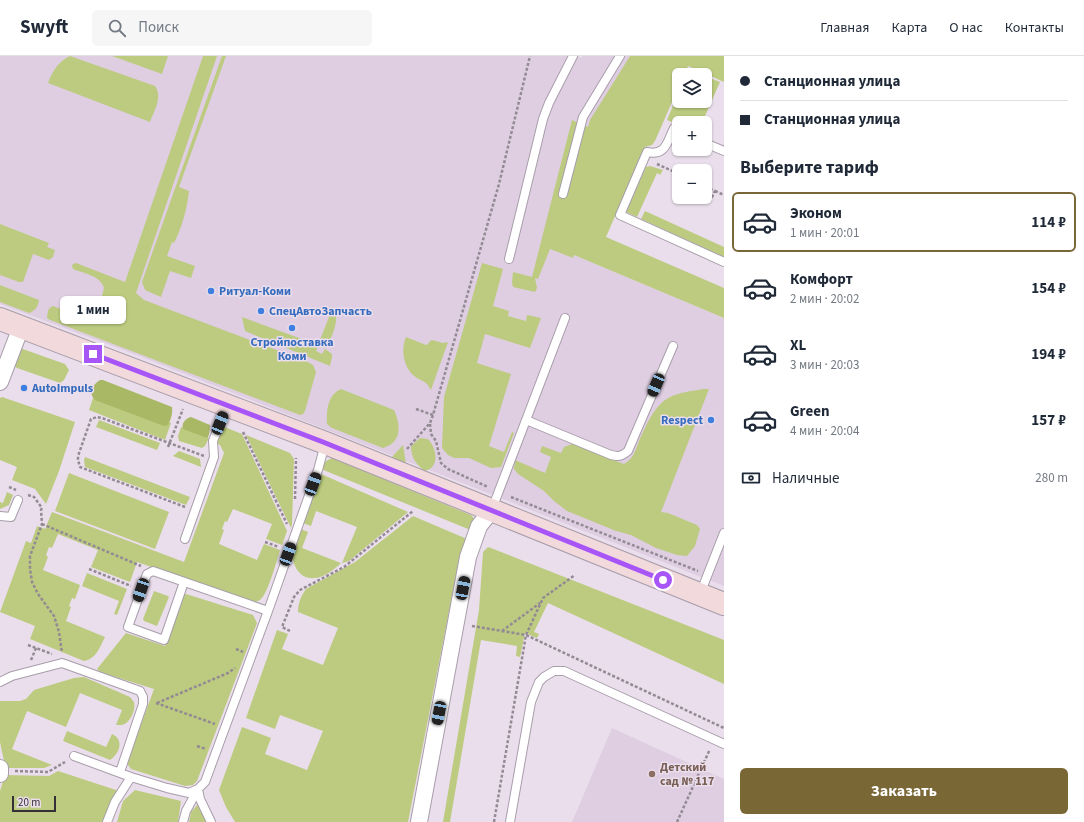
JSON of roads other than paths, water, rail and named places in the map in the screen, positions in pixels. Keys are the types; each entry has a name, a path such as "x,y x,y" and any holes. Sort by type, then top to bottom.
{"street":[{"path":"0,319 326,443 495,501 704,584 724,604"},
{"path":"0,382 21,327"},
{"path":"419,822 468,557 479,526 495,501"},
{"path":"0,768 0,773"}],"lane":[{"path":"509,259 543,119 573,56"},
{"path":"564,194 583,117 620,56"},
{"path":"672,132 664,149 660,152 647,152 620,215 724,262"},
{"path":"712,146 724,151"},
{"path":"495,501 565,318"},
{"path":"526,420 611,455 623,455 628,451 673,346"},
{"path":"185,539 212,460 213,441 227,405"},
{"path":"183,822 186,811 198,789 205,782 268,611 318,470 326,443"},
{"path":"0,516 11,517 18,500"},
{"path":"704,584 723,538"},
{"path":"184,582 164,640 128,627 147,574 153,571 268,611"},
{"path":"0,682 12,676 62,661 140,691 143,697 143,704 120,772"},
{"path":"510,822 531,702 540,682 545,675 552,671 564,671 724,744"},
{"path":"74,756 168,788 189,792 198,789"},
{"path":"106,822 115,802 132,777"},
{"path":"198,789 200,799 211,822"}],"place":[{"name":"Ритуал-Коми","path":"211,291"},
{"name":"СпецАвтоЗапчасть","path":"261,311"},
{"name":"Стройпоставка Коми","path":"292,328"},
{"name":"AutoImpuls","path":"24,388"},
{"name":"Respect","path":"711,420"},
{"name":"Детский сад № 117","path":"652,774"}]}
